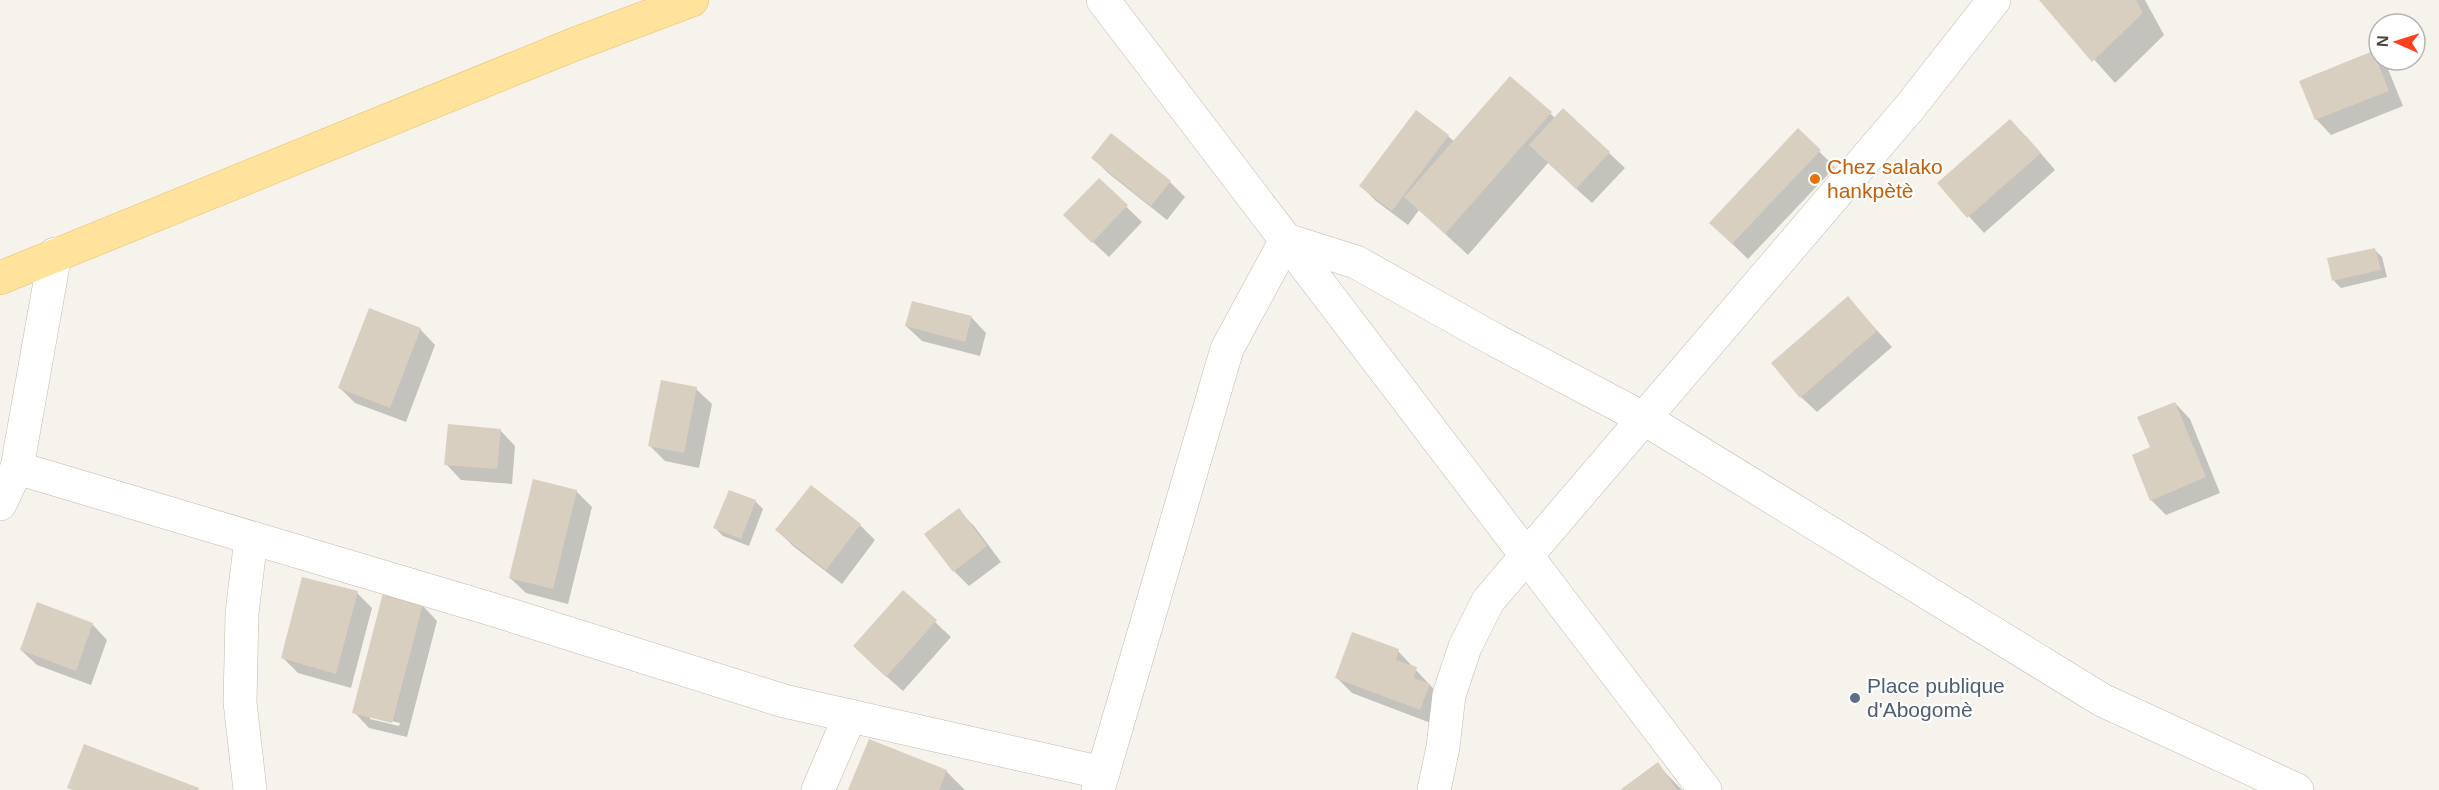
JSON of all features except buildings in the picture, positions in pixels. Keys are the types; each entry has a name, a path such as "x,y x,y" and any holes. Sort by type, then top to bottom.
{"main road":[{"path":"0,278 575,44 692,0"}],"street":[{"path":"1103,0 1705,790"},
{"path":"1434,790 1443,747 1449,695 1465,647 1488,601 1911,107 1994,0"},
{"path":"17,468 491,609 784,701 1100,781 1227,349 1286,240"},
{"path":"1286,240 1356,262 1495,340 1645,419 2102,700 2297,790"},
{"path":"0,504 17,468 55,255"},
{"path":"250,790 240,702 242,613 251,539"},
{"path":"818,790 850,716"}],"place":[{"name":"Chez salako hankpètè","path":"1815,179"},
{"name":"Place publique d'Abogomè","path":"1855,698"}]}
